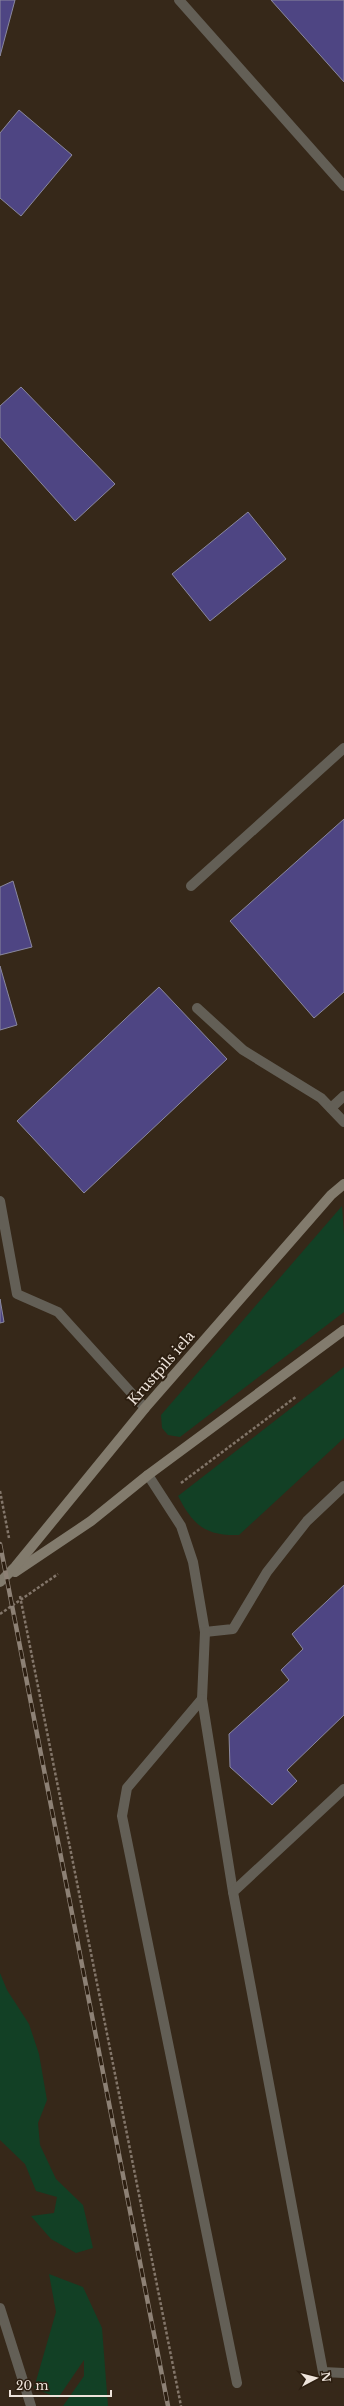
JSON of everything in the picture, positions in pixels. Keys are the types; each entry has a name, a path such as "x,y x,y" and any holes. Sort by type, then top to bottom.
{"main road":[{"name":"Krustpils iela","path":"15,1570 145,1408 331,1195 344,1184"},
{"name":"Krustpils iela","path":"3,1579 91,1521 148,1475 344,1330"}],"lane":[{"path":"179,0 344,186"},
{"path":"191,886 344,748"},
{"path":"197,1008 243,1050 321,1098 344,1122"},
{"path":"331,1108 344,1096"},
{"path":"0,1201 17,1294 58,1312 145,1408"},
{"path":"148,1475 181,1526 193,1562 205,1632 202,1699 233,1892 323,2372 344,2373"},
{"path":"205,1632 233,1629 267,1572 307,1521 344,1486"},
{"path":"202,1699 127,1788 122,1816 237,2383"},
{"path":"233,1892 344,1789"},
{"path":"0,2308 31,2406"}],"path":[{"path":"0,1491 181,2406"}],"green space":[{"path":"342,1206 344,1235 344,1312 180,1437 168,1435 162,1428 161,1415"},
{"path":"344,1367 344,1438 239,1535 217,1533 201,1527 189,1514 178,1496"},
{"path":"0,1973 7,1990 29,2024 39,2054 47,2100 38,2123 40,2145 56,2179 83,2205 93,2248 76,2253 51,2239 31,2216 54,2213 57,2197 36,2191 25,2164 0,2140"},
{"path":"49,2274 83,2287 102,2328 108,2406 63,2406 84,2376 84,2360 58,2398 34,2388 56,2312"}],"building":[{"path":"0,0 15,0 0,56"},
{"path":"271,0 344,0 344,82"},
{"path":"19,110 72,155 21,216 0,198 0,133"},
{"path":"21,387 115,484 75,521 0,437 0,406"},
{"path":"248,512 286,559 210,621 172,574"},
{"path":"344,819 344,992 314,1018 230,921"},
{"path":"13,881 32,947 0,955 0,887"},
{"path":"0,966 17,1025 0,1030"},
{"path":"159,987 227,1059 84,1193 17,1121"},
{"path":"0,1299 4,1322 0,1323"},
{"path":"344,1585 344,1715 287,1770 297,1781 272,1805 230,1767 229,1734 289,1680 281,1670 303,1649 292,1634"}],"railway":[{"path":"0,1544 168,2406"}]}
